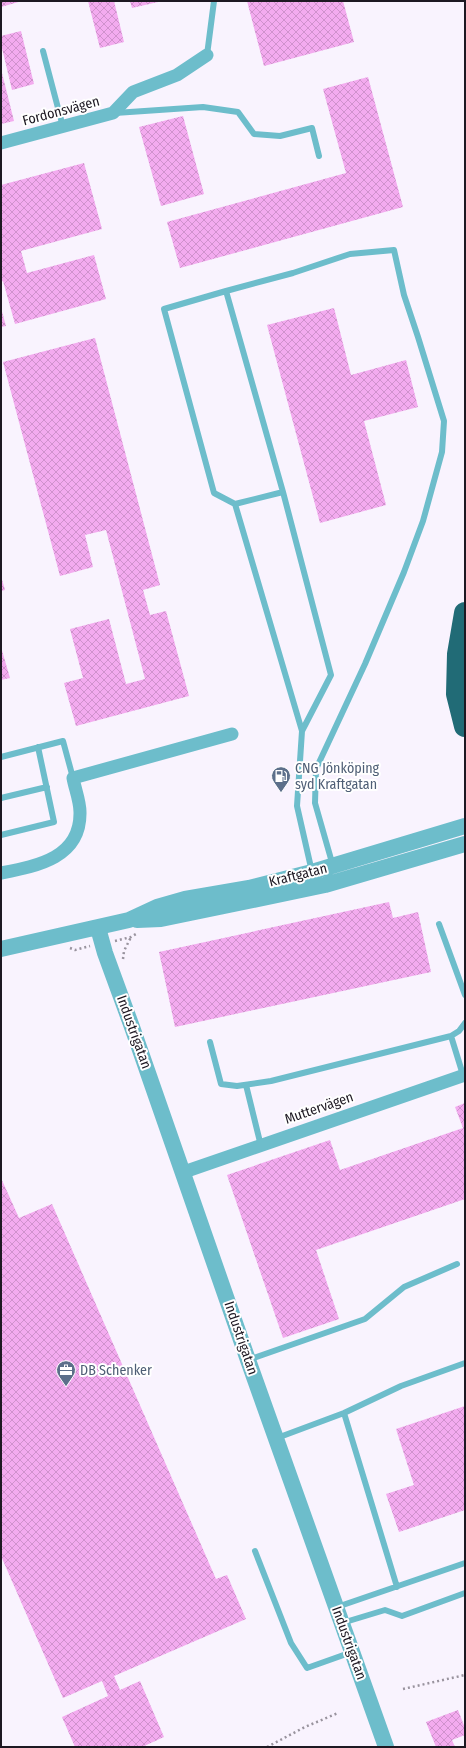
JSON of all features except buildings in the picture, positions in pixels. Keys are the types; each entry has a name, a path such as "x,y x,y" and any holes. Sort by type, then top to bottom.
{"highway":[{"path":"465,613 458,654 457,694 465,726"}],"street":[{"name":"Fordonsvägen","path":"1,143 113,113 133,92 177,75 207,55"},
{"path":"1,873 41,864 63,852 74,840 79,828 81,810 73,778 232,734"},
{"name":"Kraftgatan","path":"1,949 129,920 157,908 185,899 249,888 312,872 465,826"},
{"name":"Kraftgatan","path":"129,920 161,919 325,884 465,844"},
{"name":"Industrigatan","path":"98,928 104,953 184,1172 248,1360 386,1747"},
{"name":"Muttervägen","path":"184,1172 464,1075"}],"lane":[{"path":"207,55 214,1"},
{"path":"44,51 63,127"},
{"path":"113,113 203,107 238,112 254,134 280,136 312,128 319,156"},
{"path":"235,504 302,731 297,806 312,872 325,884 333,866 315,803 316,769 404,572 423,521 442,452 444,421 404,295 394,250 350,254 293,273 164,309 214,493 235,504 283,492"},
{"path":"226,291 283,492 331,675 302,731"},
{"path":"1,757 63,741 73,778"},
{"path":"1,835 54,822 38,747"},
{"path":"1,798 46,787"},
{"path":"439,924 465,995"},
{"path":"210,1042 221,1084 237,1086 271,1081 451,1036 459,1031 465,1023"},
{"path":"451,1036 464,1075"},
{"path":"246,1085 261,1146"},
{"path":"248,1360 365,1319 404,1287 457,1264"},
{"path":"276,1438 344,1413 401,1386 465,1363"},
{"path":"344,1413 397,1587"},
{"path":"255,1551 291,1643 307,1668 352,1652"},
{"path":"336,1607 465,1563"},
{"path":"342,1623 385,1610 402,1616 465,1593"}],"path":[{"path":"403,1690 465,1675"},
{"path":"267,1747 305,1727 338,1713"}],"place":[{"name":"CNG Jönköping syd Kraftgatan","path":"281,793"},
{"name":"DB Schenker","path":"66,1387"}]}
